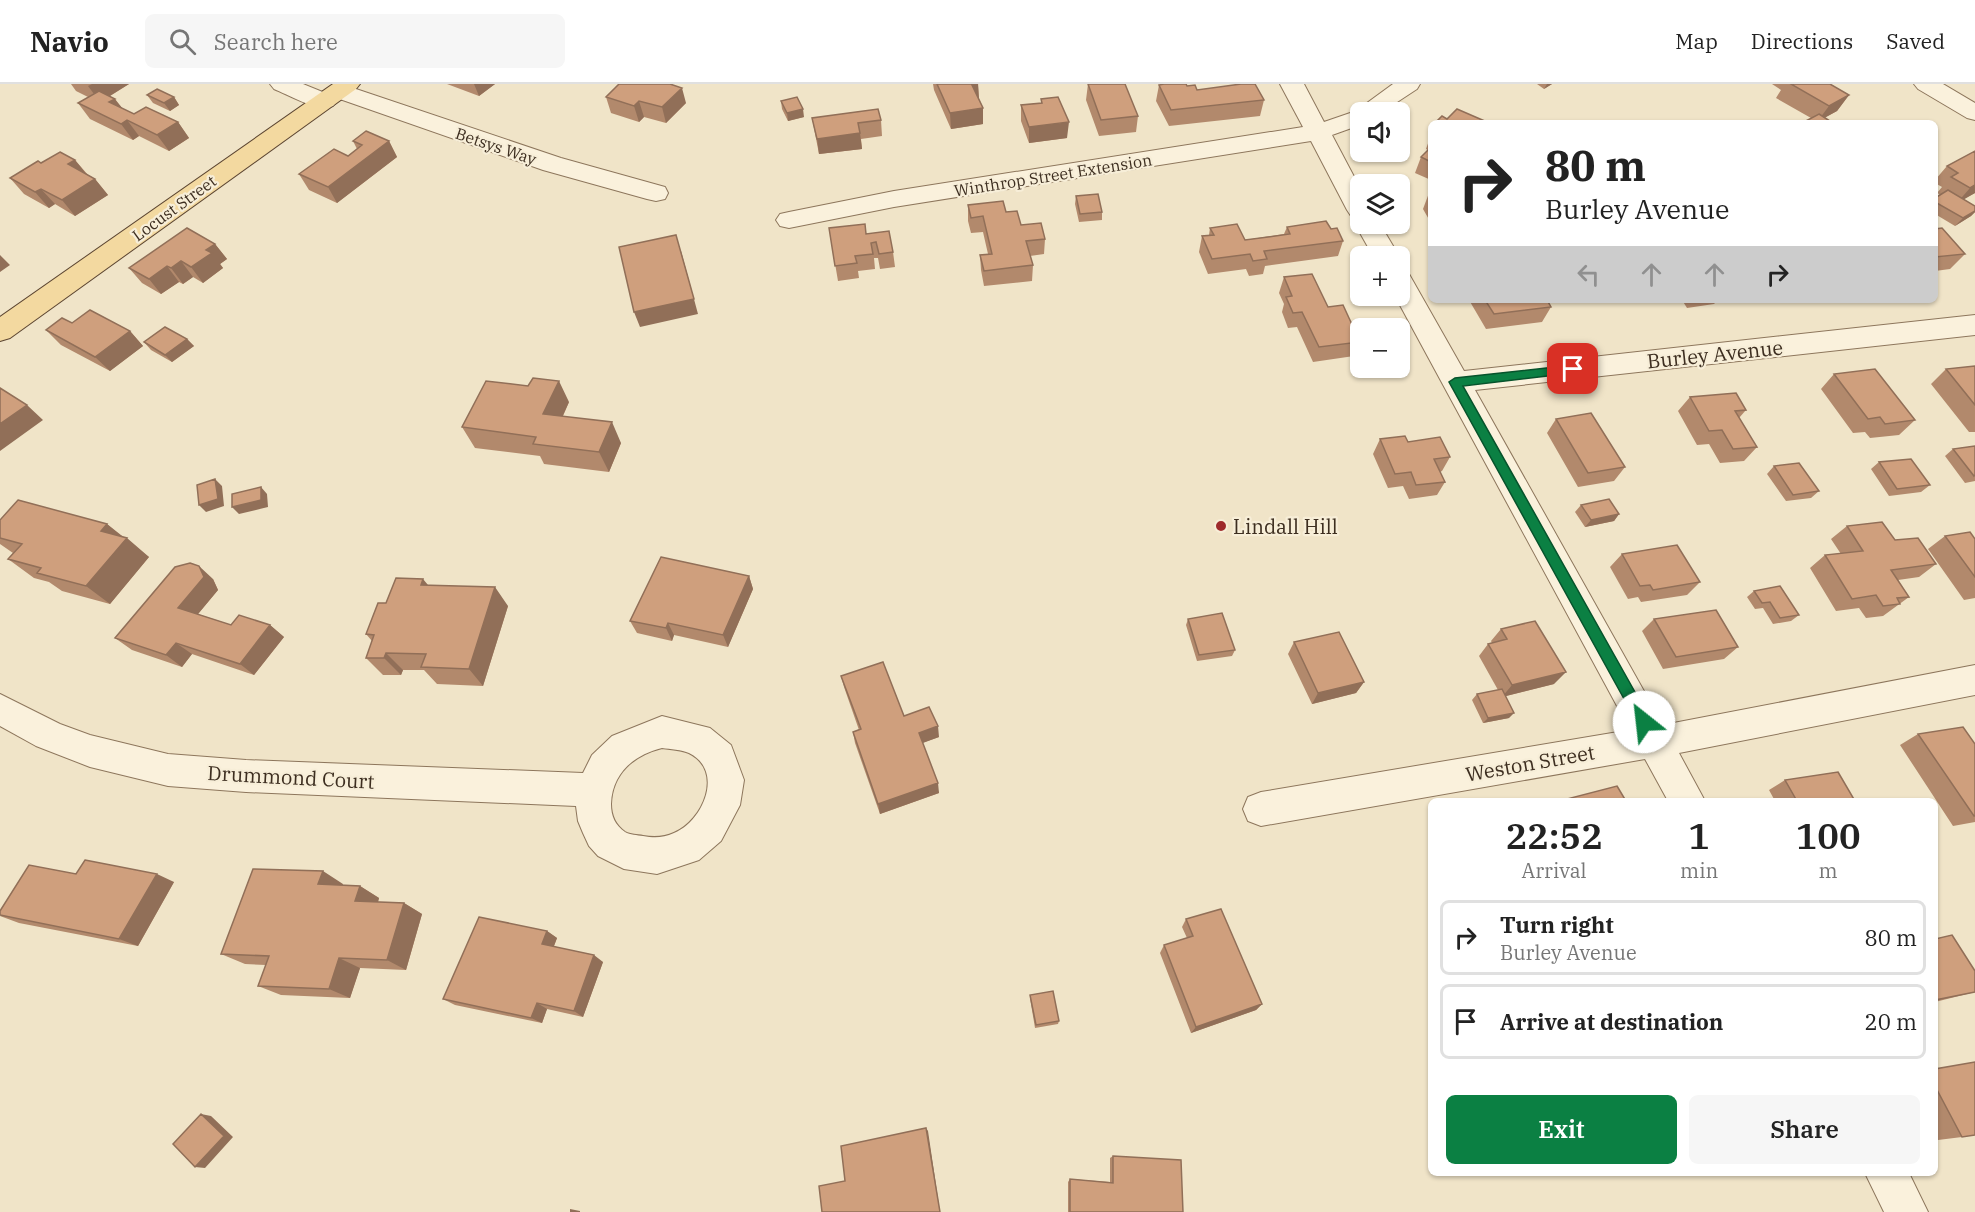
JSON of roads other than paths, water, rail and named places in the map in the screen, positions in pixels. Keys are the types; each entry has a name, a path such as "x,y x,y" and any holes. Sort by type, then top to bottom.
{"main road":[{"name":"Locust Street","path":"0,331 337,92"}],"street":[{"name":"Betsys Way","path":"282,84 337,92 552,164 656,193"},
{"path":"1292,84 1350,191"},
{"path":"1382,102 1409,84"},
{"path":"1926,84 1975,113"},
{"name":"Winthrop Street Extension","path":"789,220 894,199 1318,132 1350,121"},
{"path":"1410,299 1685,798"},
{"name":"Burley Avenue","path":"1455,382 1975,325"},
{"name":"Weston Street","path":"1261,809 1655,742 1975,680"},
{"name":"Drummond Court","path":"0,709 48,735 90,751 168,770 594,790"},
{"path":"1888,1176 1908,1212"}],"place":[{"name":"Lindall Hill","path":"1221,526"}]}
